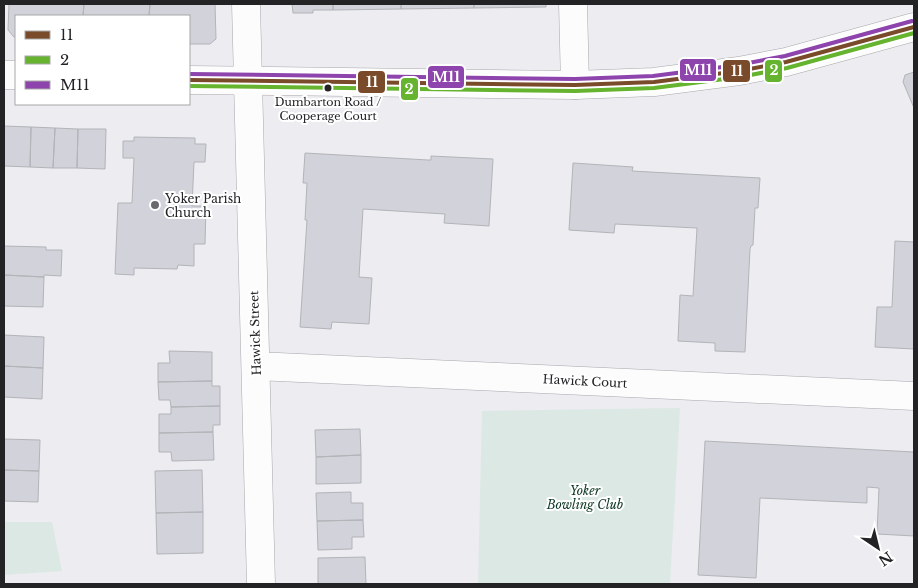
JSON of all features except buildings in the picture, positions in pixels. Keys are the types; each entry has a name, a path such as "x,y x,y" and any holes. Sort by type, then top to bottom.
{"street":[{"name":"Hawick Street","path":"246,4 261,584"},
{"path":"573,4 575,85"},
{"path":"190,80 575,85 654,82 739,71 786,62 914,27"},
{"name":"Hawick Court","path":"256,366 914,396"}],"green space":[{"name":"Yoker Bowling Club","path":"680,408 670,584 478,584 482,411"},
{"path":"4,522 52,522 62,571 4,575"}],"transit line":[{"name":"M11","path":"190,74 575,79 653,76 738,65 785,56 912,21"},
{"name":"11","path":"190,80 575,85 654,82 739,71 786,62 914,27"},
{"name":"2","path":"190,86 575,91 654,88 740,77 787,68 914,33"}],"place":[{"name":"Dumbarton Road / Cooperage Court","path":"328,88"},
{"name":"Yoker Parish Church","path":"155,205"}]}
